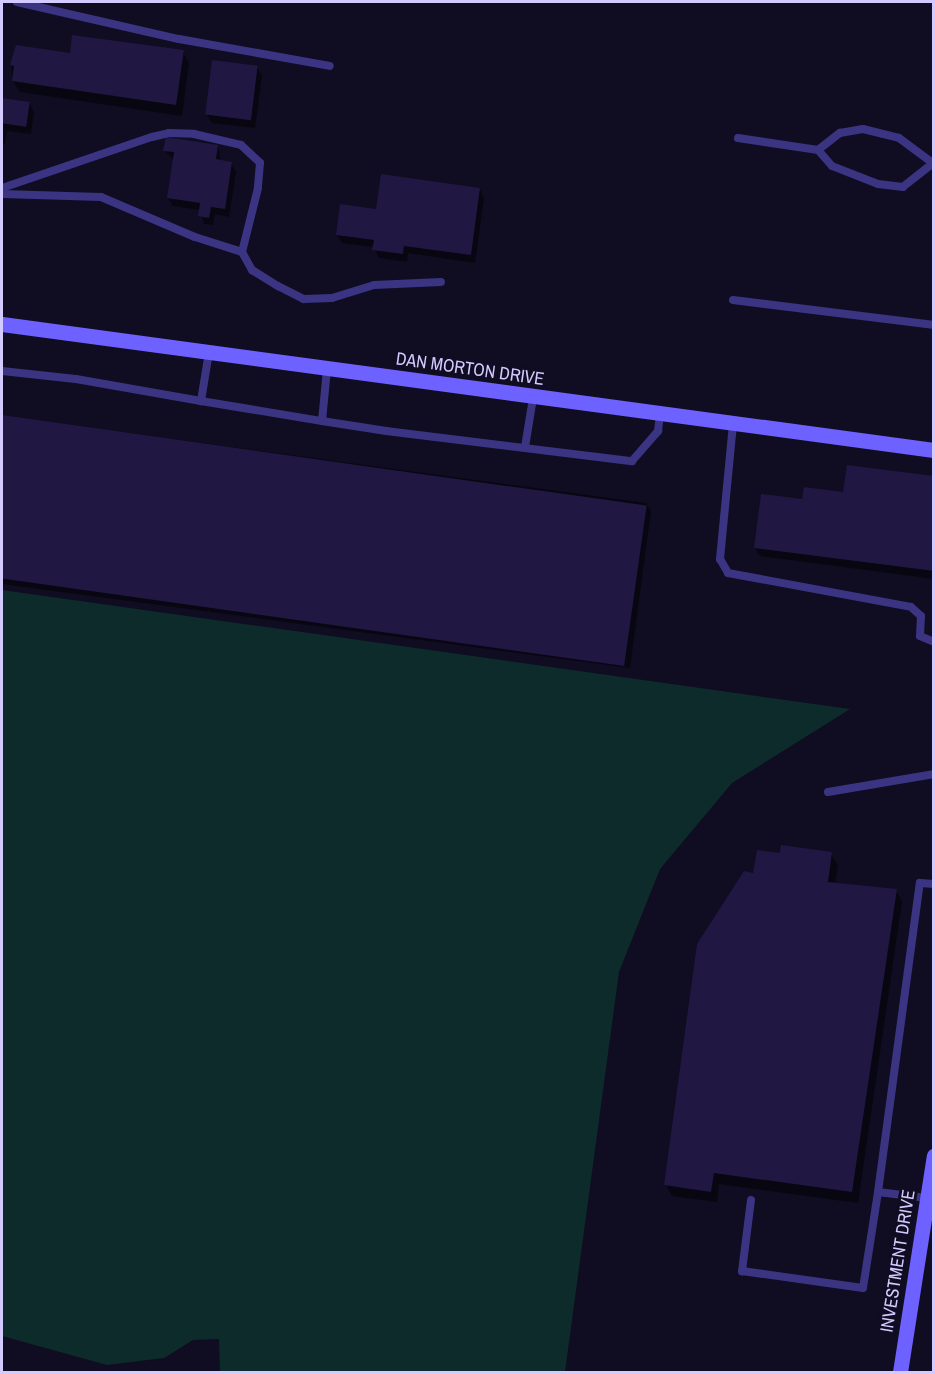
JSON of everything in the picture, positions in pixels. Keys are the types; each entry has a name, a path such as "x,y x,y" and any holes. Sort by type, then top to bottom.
{"street":[{"name":"DAN MORTON DRIVE","path":"2,324 533,398 933,450"},
{"name":"INVESTMENT DRIVE","path":"900,1372 933,1156"}],"lane":[{"path":"17,2 179,39 330,66"},
{"path":"738,138 818,150 832,166 878,184 903,187 933,164 899,138 863,129 840,133 818,150"},
{"path":"2,188 170,133 241,145 260,163 258,188 242,252 252,270 304,298 332,298 374,285 441,282"},
{"path":"2,194 101,197 195,237 242,252"},
{"path":"733,300 933,325"},
{"path":"201,401 209,352"},
{"path":"322,422 327,369"},
{"path":"2,371 76,379 322,422 632,461 658,431 660,414"},
{"path":"525,447 533,398"},
{"path":"733,424 720,559 728,573 911,607 921,616 920,636 933,642"},
{"path":"828,792 933,774"},
{"path":"751,1200 742,1271 863,1288 920,883 933,884"},
{"path":"878,1192 927,1198"}],"green space":[{"path":"2,590 850,709 732,783 660,869 619,972 565,1372 220,1372 219,1339 193,1340 164,1358 107,1365 2,1336"}],"building":[{"path":"72,35 184,50 176,105 12,81 14,66 10,65 16,45 70,53"},
{"path":"212,60 258,66 251,120 205,115"},
{"path":"2,98 30,102 26,127 2,123"},
{"path":"166,137 218,145 216,159 232,162 225,209 211,207 209,218 198,216 200,203 167,198 174,152 163,151"},
{"path":"381,174 480,188 471,255 404,246 403,254 372,250 374,240 336,235 340,204 376,209"},
{"path":"2,415 647,506 624,666 2,579"},
{"path":"847,465 934,476 934,571 754,548 761,494 802,499 804,487 843,492"},
{"path":"781,845 832,852 828,882 897,889 852,1192 714,1173 711,1192 664,1185 697,944 744,871 753,873 757,850 780,853"}]}
